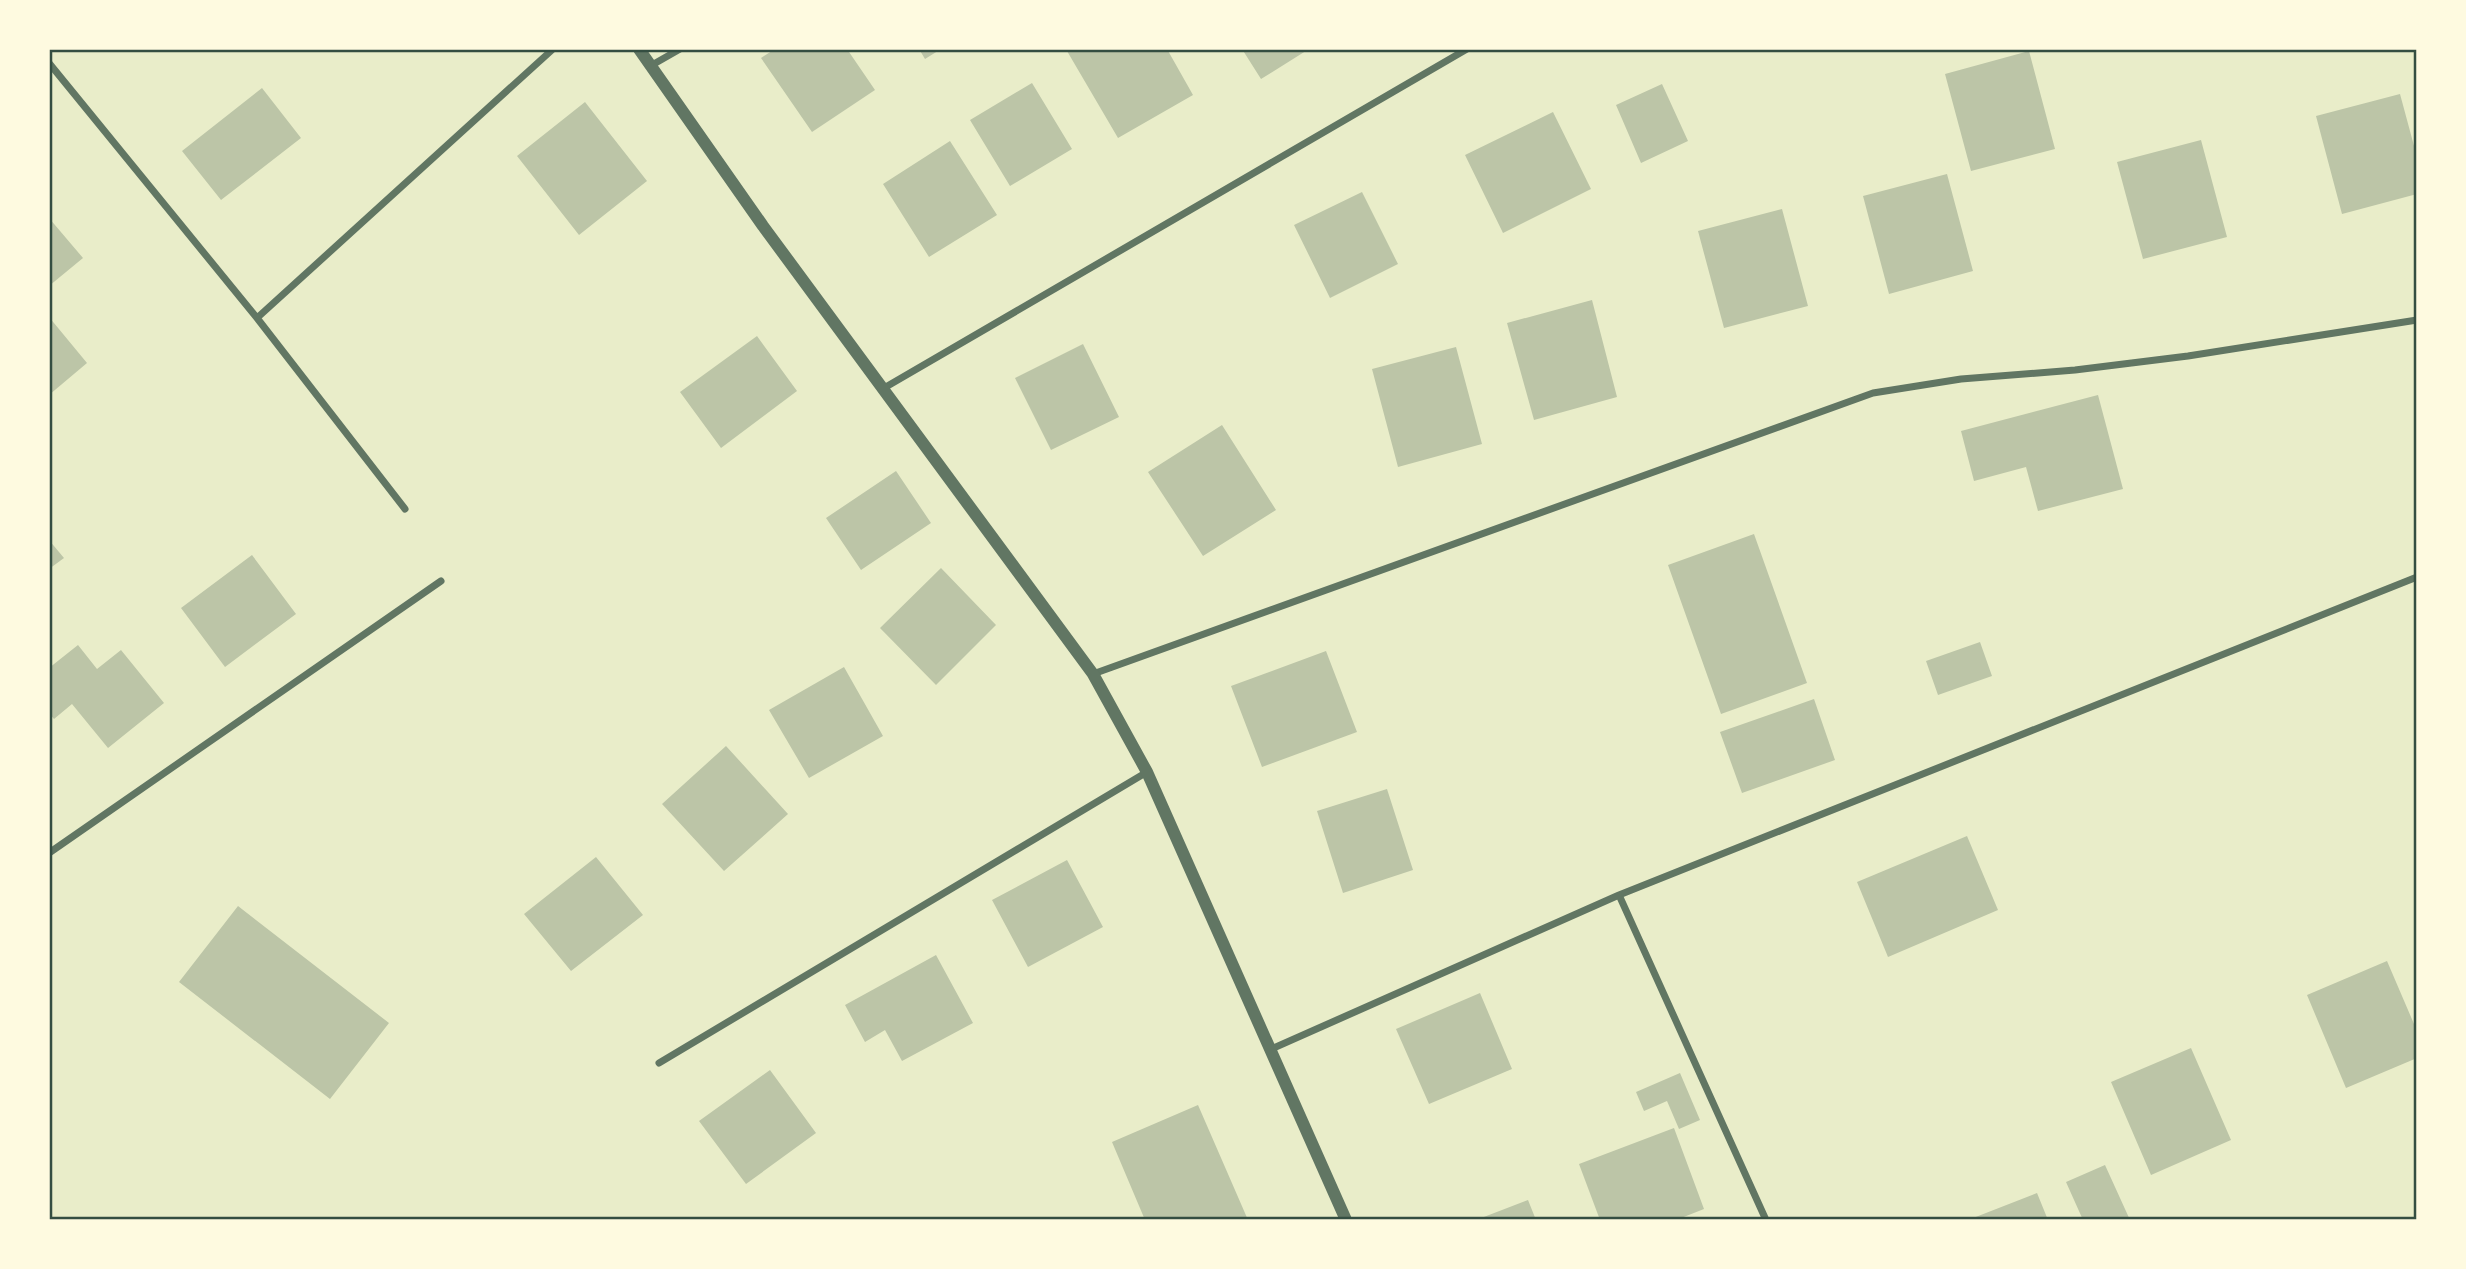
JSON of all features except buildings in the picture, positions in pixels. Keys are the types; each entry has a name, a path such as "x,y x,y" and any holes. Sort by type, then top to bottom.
{"street":[{"path":"257,318 553,49"},
{"path":"639,49 763,226 1093,674 1147,772 1346,1220"},
{"path":"652,65 680,49"},
{"path":"884,388 1467,49"},
{"path":"49,63 257,318 405,509"},
{"path":"1093,674 1873,393 1961,379 2075,370 2188,356 2417,320"},
{"path":"1269,1050 1619,895 2417,577"},
{"path":"49,853 441,581"},
{"path":"659,1063 1147,772"},
{"path":"1619,895 1766,1220"}]}
